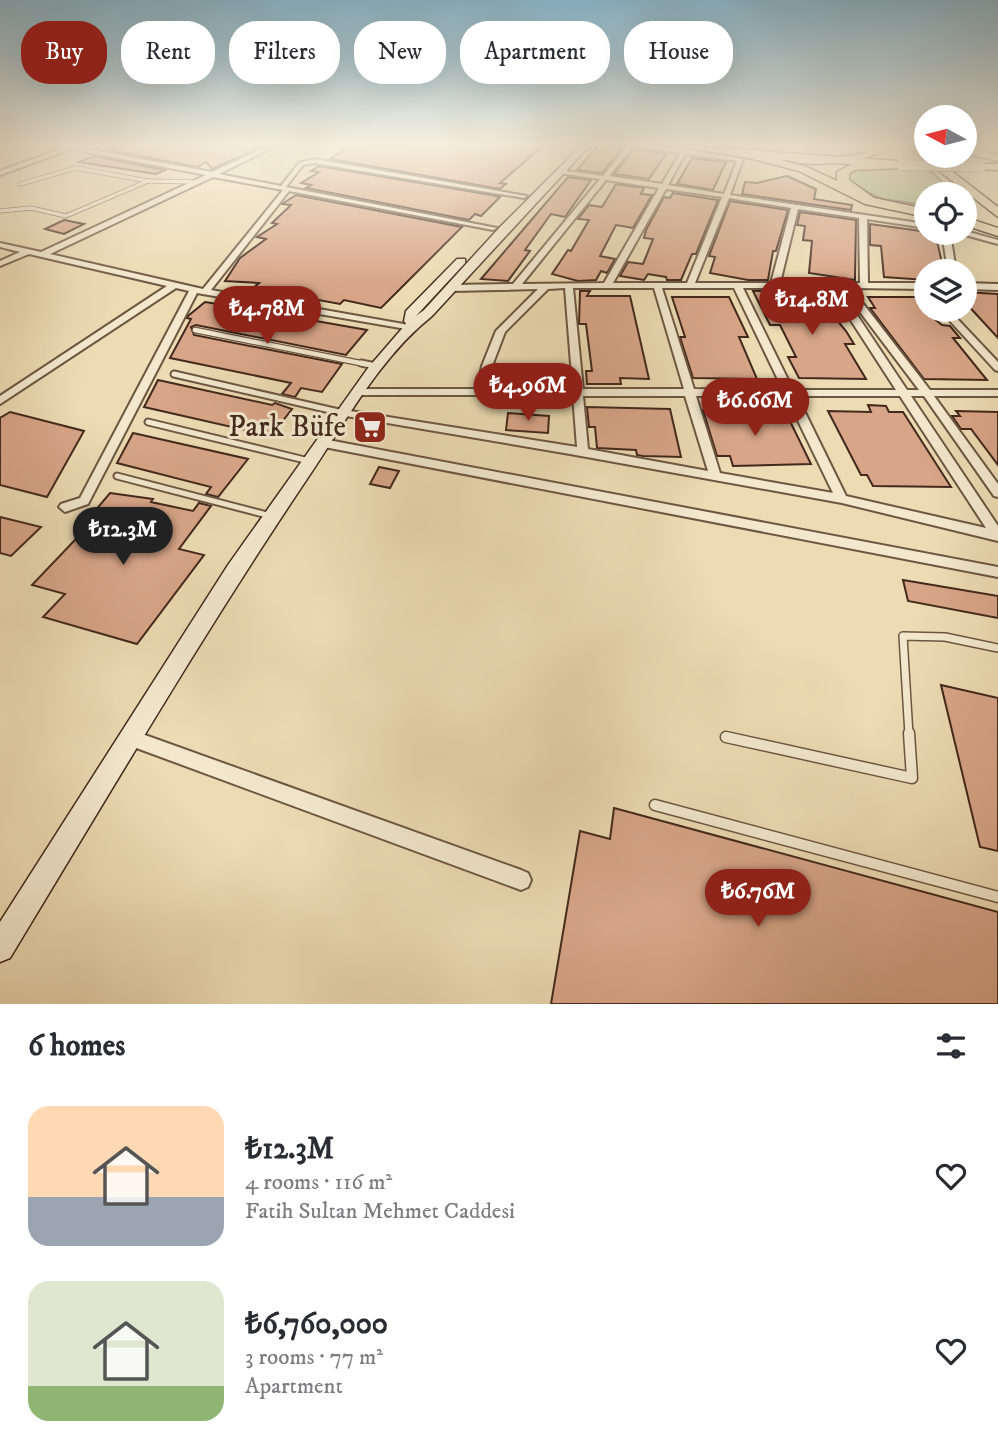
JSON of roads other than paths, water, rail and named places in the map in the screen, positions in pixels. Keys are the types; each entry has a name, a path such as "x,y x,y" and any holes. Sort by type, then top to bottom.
{"highway":[{"path":"847,191 870,201 914,210"},
{"path":"859,191 893,202 914,205"},
{"path":"973,191 998,214"},
{"path":"977,225 998,232"}],"main road":[{"path":"0,948 235,570 344,413 409,328 452,288 530,191"},
{"path":"409,328 411,314 535,191"},
{"path":"438,285 452,288"}],"street":[{"path":"42,255 178,191"},
{"path":"65,507 84,501 200,291 283,191"},
{"path":"300,191 498,228"},
{"path":"493,191 524,196"},
{"path":"516,286 594,191"},
{"path":"607,285 661,191"},
{"path":"695,191 914,224"},
{"path":"690,285 729,191"},
{"path":"775,285 795,206"},
{"path":"863,217 864,286"},
{"path":"977,237 998,242"},
{"path":"0,246 200,291 409,328"},
{"path":"0,264 27,252"},
{"path":"0,401 175,285"},
{"path":"452,288 607,285 914,288"},
{"path":"657,285 715,476"},
{"path":"737,285 842,499"},
{"path":"838,285 998,536"},
{"path":"838,285 926,392 998,493"},
{"path":"481,392 487,366 501,331 545,286"},
{"path":"569,286 583,452"},
{"path":"977,286 998,286"},
{"path":"955,322 998,368"},
{"path":"359,392 998,393"},
{"path":"344,413 583,452 842,499 998,536"},
{"path":"323,443 998,572"},
{"path":"131,738 521,880"}],"lane":[{"path":"0,211 31,208 66,216 125,191"},
{"path":"195,330 378,366"},
{"path":"174,374 344,413"},
{"path":"148,422 310,462"},
{"path":"117,476 272,517"},
{"path":"726,737 912,778 903,636 945,637 998,648"},
{"path":"655,805 998,897"}],"place":[{"name":"Park Büfe","path":"370,427"}]}
